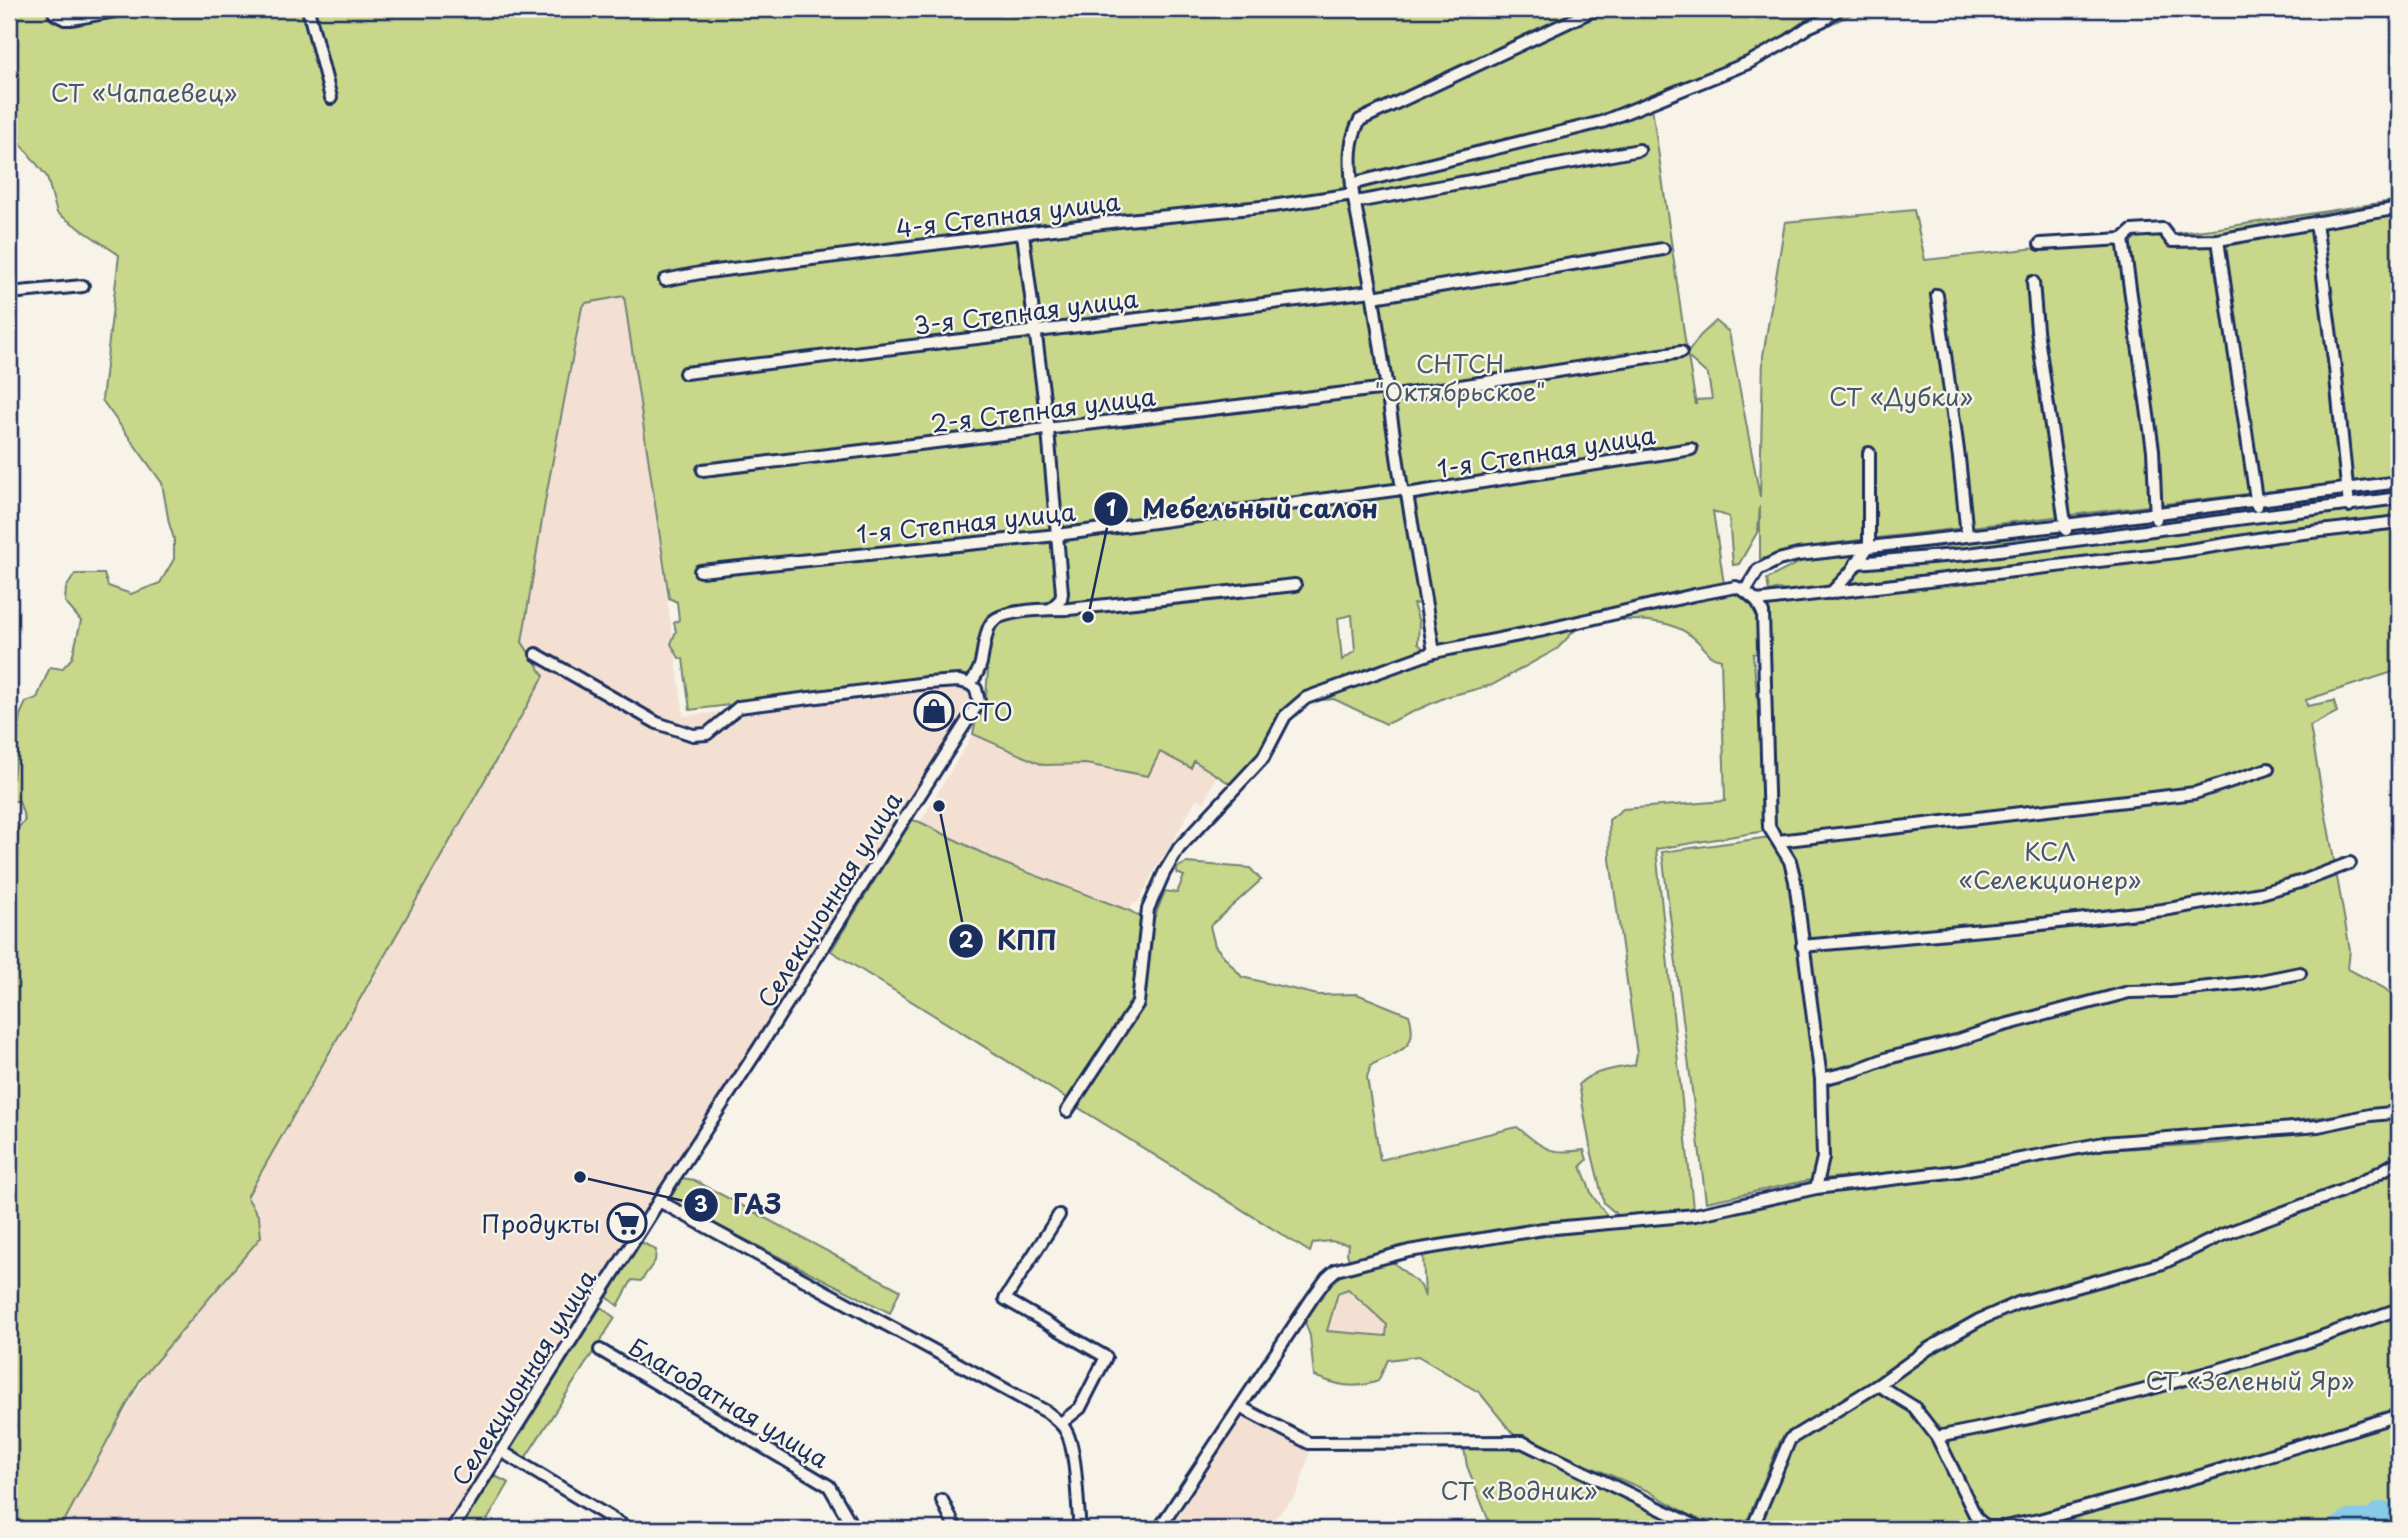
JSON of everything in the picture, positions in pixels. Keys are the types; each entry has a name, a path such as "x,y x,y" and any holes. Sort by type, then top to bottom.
{"street":[{"path":"53,9 55,14 65,19 127,9"},
{"path":"308,9 331,98"},
{"path":"1434,652 1354,195 1349,158 1354,129 1360,120 1596,9"},
{"path":"1354,195 1359,182 1602,122 1748,63 1839,9"},
{"name":"4-я Степная улица","path":"665,280 700,273 1127,220 1272,206 1639,150"},
{"path":"2040,244 2123,239 2132,231 2163,229 2172,241 2218,240 2399,208"},
{"path":"2316,222 2349,506"},
{"path":"1023,234 1048,430 1062,593 1051,609"},
{"path":"2123,239 2153,450 2156,529"},
{"path":"2218,240 2258,515"},
{"name":"3-я Степная улица","path":"685,373 1372,294 1663,249"},
{"path":"2033,282 2037,330 2068,540"},
{"path":"9,293 83,286"},
{"path":"1937,295 1959,458 1966,535"},
{"name":"2-я Степная улица","path":"703,470 1388,393 1681,352"},
{"name":"1-я Степная улица","path":"700,571 1057,535 1404,491 1691,449"},
{"path":"1831,593 1850,573 1869,546 1869,453"},
{"path":"1745,591 1758,570 1778,559 1798,555 2065,525 2399,482"},
{"path":"1856,563 1968,554 2399,498"},
{"path":"1757,601 2176,552 2277,536 2399,522"},
{"path":"536,654 657,723 692,734 707,734 739,707 927,683 959,681 970,684 984,662 985,640 993,621 999,617 1051,609 1295,585"},
{"path":"1067,1111 1138,1003 1148,909 1164,873 1179,848 1263,758 1285,716 1306,698 1434,652 1736,587 1757,601 1763,612 1770,779 1767,808 1769,827 1790,860 1795,881 1821,1079 1824,1158 1816,1188"},
{"name":"Селекционная улица","path":"452,1529 659,1201 977,708 978,692 970,684"},
{"path":"1778,841 2195,793 2268,769"},
{"path":"1802,946 2015,927 2163,910 2261,893 2350,863"},
{"path":"1821,1079 1997,1027 2129,992 2243,984 2300,973"},
{"path":"1159,1529 1313,1297 1336,1270 1422,1249 1543,1230 1695,1214 1816,1188 1958,1171 2104,1143 2318,1126 2370,1115 2397,1113"},
{"path":"1752,1529 1790,1439 1938,1343 1979,1320 2018,1303 2163,1263 2222,1235 2339,1192 2399,1161"},
{"path":"659,1201 1047,1412 1061,1423 1068,1433 1080,1529"},
{"path":"1059,1215 1005,1299 1106,1357 1080,1408 1061,1423"},
{"path":"1937,1437 2015,1422 2154,1387 2283,1350 2399,1309"},
{"name":"Благодатная улица","path":"600,1350 829,1486 854,1529"},
{"path":"1878,1384 1914,1407 1937,1437 1978,1519 1987,1527 2004,1527 2204,1475 2399,1415"},
{"path":"1240,1407 1309,1443 1522,1442 1702,1529"},
{"path":"501,1451 629,1529"},
{"path":"942,1500 956,1529"}],"shaded area":[{"path":"624,296 684,716 958,684 971,688 977,698 448,1529 58,1529 544,677 522,642 546,496 582,307 586,303"},
{"path":"973,734 1043,765 1086,764 1147,776 1159,752 1191,768 1193,761 1216,776 1205,802 1196,799 1139,901 1132,905 1130,911 1000,862 920,822"},
{"path":"1348,1289 1387,1325 1387,1336 1326,1331 1337,1293"},
{"path":"1241,1413 1311,1449 1297,1494 1265,1529 1164,1529"}],"green space":[{"path":"9,9 1863,9 1652,107 1687,354 1700,336 1716,321 1729,332 1760,497 1763,356 1785,222 1914,210 1925,260 2213,229 2399,200 2399,476 1827,544 1760,559 1760,506 1758,531 1739,564 1733,565 1729,517 1713,511 1724,584 1430,650 1421,603 1413,604 1419,622 1418,643 1426,652 1304,697 1261,757 1232,785 1194,761 1191,768 1160,752 1148,776 1086,764 1043,765 973,734 975,724 985,708 988,671 974,672 959,678 690,710 683,659 679,658 671,644 676,631 674,623 679,620 677,602 669,598 624,296 586,303 582,307 546,496 522,642 544,676 247,1197 259,1217 261,1237 140,1380 60,1529 9,1529 9,897 14,880 9,858 9,838 25,820 19,801 9,801 9,779 13,779 20,715 26,702 37,698 50,667 62,669 72,658 81,621 65,602 66,588 75,574 104,574 108,586 131,594 160,583 174,559 174,539 162,483 102,400 119,255 57,213 47,177 9,129","holes":["1688,357 1708,375 1712,399 1696,400 1696,405","1352,615 1355,651 1342,660 1338,618"]},
{"name":"КСЛ «Селекционер»","path":"2399,486 2399,670 2306,700 2307,706 2334,701 2337,712 2310,726 2350,950 2348,969 2384,988 2399,1000 2399,1097 2386,1108 2242,1128 2081,1143 1946,1167 1810,1180 1706,1202 1662,852 1770,837 1771,830 1656,849 1693,1208 1689,1211 1620,1217 1604,1203 1579,1084 1598,1073 1635,1065 1637,1054 1610,859 1609,820 1623,809 1725,801 1721,659 1710,656 1700,643 1677,627 1651,621 1606,620 1696,598 1735,592 1743,594 1753,602 1759,613 1761,652 1753,654 1767,791 1774,789 1764,605 2312,529 1792,593 1779,589 1769,592 1767,579 1808,558"},
{"path":"1578,627 1557,649 1492,685 1446,697 1386,724 1334,699 1312,701 1436,656"},
{"path":"912,820 1000,862 1130,911 1144,919 1130,1006 1088,1075 1068,1099 831,951"},
{"path":"1186,863 1250,868 1261,880 1210,926 1215,946 1242,977 1318,995 1357,994 1409,1015 1412,1036 1409,1043 1398,1052 1371,1065 1367,1077 1380,1160 1517,1127 1548,1149 1562,1152 1584,1150 1587,1160 1581,1166 1592,1195 1610,1220 1359,1261 1349,1260 1348,1244 1330,1241 1313,1243 1310,1252 1079,1108 1077,1104 1146,995 1152,923 1165,891 1177,893 1184,876 1177,873 1177,868"},
{"name":"СТ «Зеленый Яр»","path":"2399,1107 2399,1529 1760,1529 1791,1445 1781,1439 1744,1529 1714,1529 1648,1491 1513,1434 1480,1393 1418,1356 1388,1360 1378,1381 1369,1384 1346,1385 1314,1376 1310,1336 1304,1319 1337,1274 1393,1262 1421,1286 1425,1297 1423,1254 1546,1236 1695,1221 1820,1193 1958,1178 2105,1150 2223,1143 2388,1116","holes":["1348,1289 1387,1325 1386,1336 1327,1331 1338,1293"]},
{"path":"682,1178 694,1180 900,1290 890,1313 669,1201"},
{"path":"641,1242 656,1250 655,1261 641,1281 632,1280 618,1306 607,1297"},
{"path":"601,1307 615,1318 524,1460 509,1450"},
{"name":"СТ «Водник»","path":"1464,1448 1520,1448 1689,1529 1492,1529 1467,1466"},
{"path":"493,1475 509,1483 482,1529 459,1529"}],"waterway":[{"path":"2335,1529 2347,1519 2372,1518 2378,1511 2399,1512"}],"place":[{"name":"Мебельный салон","path":"1088,617"},
{"name":"СТО","path":"934,711"},
{"name":"КПП","path":"939,806"},
{"name":"ГАЗ","path":"580,1177"},
{"name":"Продукты","path":"627,1223"}],"park label":[{"name":"СТ «Чапаевец»","path":"144,92"},
{"name":"СНТСН \"Октябрьское\"","path":"1460,377"},
{"name":"СТ «Дубки»","path":"1901,396"}]}
